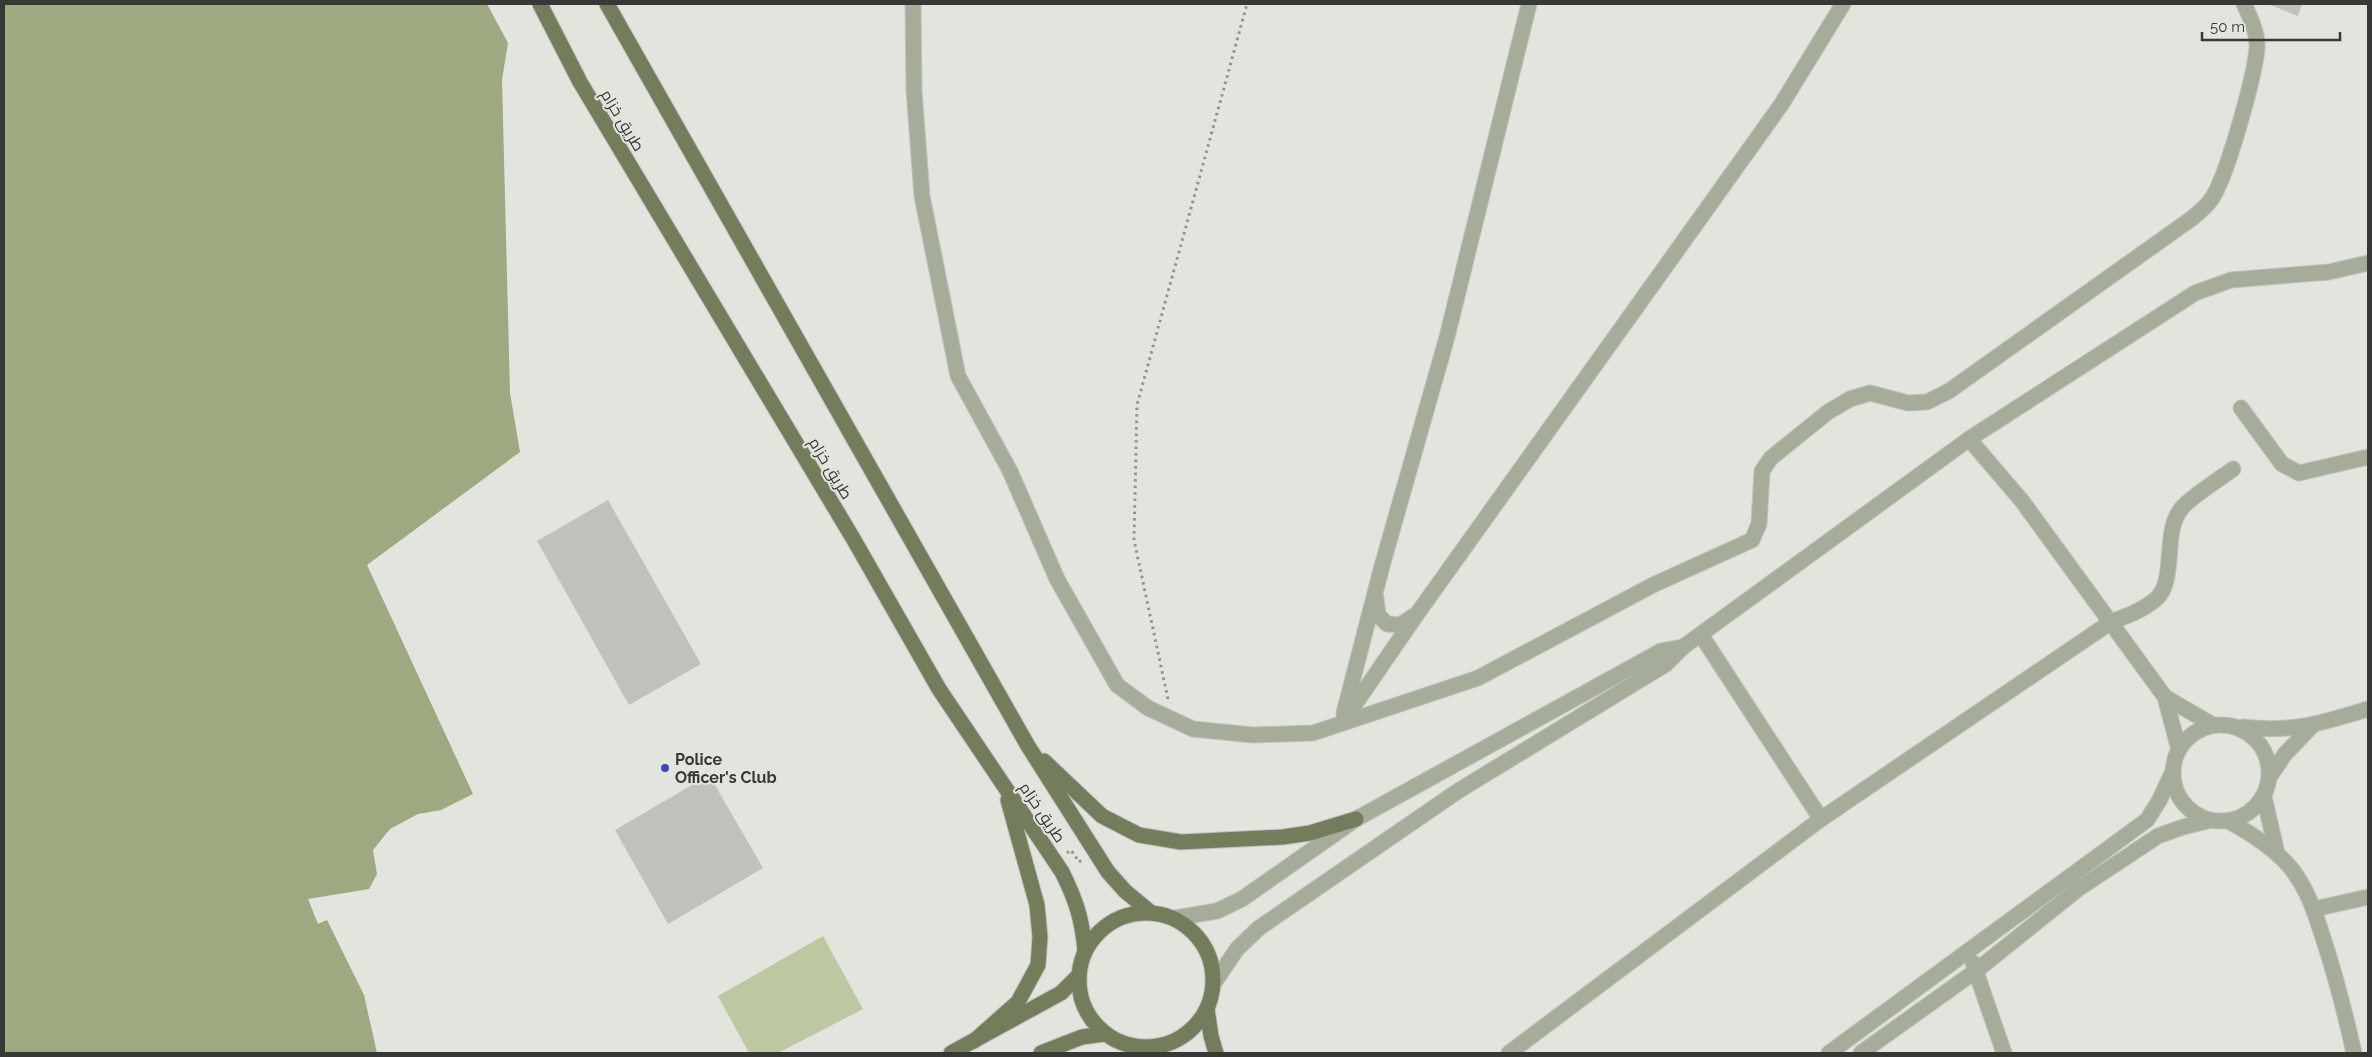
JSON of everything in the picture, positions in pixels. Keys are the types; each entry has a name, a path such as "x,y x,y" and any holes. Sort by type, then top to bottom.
{"main road":[{"name":"طريق خزام","path":"540,4 580,82 849,532 938,689 1062,872 1073,894 1082,921 1084,950"},
{"name":"طريق خزام","path":"607,4 1028,746 1108,872 1125,891 1149,912"},
{"path":"1028,746 1102,816 1140,835 1181,842 1283,838 1310,833 1356,820"},
{"path":"974,1041 1018,1002 1038,966 1040,937 1037,905 1004,785"},
{"path":"1149,912 1175,918 1196,934 1209,956 1214,983 1207,1008 1191,1030 1169,1044 1147,1051 1122,1044 1104,1034 1089,1018 1080,998 1078,976 1084,950 1100,929 1123,915 1149,912"},
{"path":"951,1053 1061,993 1078,976"},
{"path":"1207,1008 1211,1036 1216,1053"},
{"path":"1042,1053 1082,1037 1104,1034"}],"street":[{"path":"913,4 914,90 922,196 958,376 1010,470 1057,579 1117,685 1148,708 1193,729 1253,735 1313,733 1478,678 1653,585 1752,540 1759,524 1762,471 1771,458 1828,412 1850,399 1870,393 1908,403 1927,402 1949,390 2191,220 2210,201 2221,182 2252,77 2257,46 2253,26 2244,4"},
{"path":"1342,723 1375,593 1448,337 1530,4"},
{"path":"1342,723 1417,614 1781,105 1843,4"},
{"path":"1214,983 1237,949 1259,928 1458,792 1666,664 1683,647 1969,439 2194,293 2231,280 2329,272 2368,263"},
{"path":"2241,408 2282,464 2289,470 2299,473 2368,457"},
{"path":"1969,439 2022,501 2165,697 2179,750"},
{"path":"1510,1053 1821,819 2112,622 2140,610 2157,598 2168,574 2171,532 2181,508 2233,469"},
{"path":"1375,593 1378,615 1387,624 1400,625 1417,614"},
{"path":"1701,635 1821,819"},
{"path":"1175,918 1217,911 1242,899 1356,820 1661,651 1683,647"},
{"path":"2165,697 2213,725"},
{"path":"1829,1053 2147,820 2160,801 2173,771 2179,750 2193,733 2213,725 2271,731 2310,727 2368,709"},
{"path":"2235,726 2254,737 2266,754 2270,776"},
{"path":"2230,822 2250,813 2264,797 2270,776 2285,754 2310,727"},
{"path":"2173,771 2176,792 2189,810 2208,821"},
{"path":"2264,797 2277,853"},
{"path":"1861,1053 1977,970 2078,889 2158,836 2208,821 2230,822 2250,832 2277,853 2291,869 2314,909 2341,995 2354,1053"},
{"path":"2314,909 2368,897"},
{"path":"1968,953 1977,970 2004,1053"}],"path":[{"path":"1172,719 1134,540 1137,405 1247,4"}],"shaded area":[{"path":"4,4 487,4 508,43 502,80 510,393 520,452 367,565 473,794 441,810 418,814 390,829 373,850 377,874 369,889 308,899 318,924 327,920 364,995 377,1053 4,1053"},
{"path":"823,936 863,1009 778,1053 749,1053 718,996"}],"building":[{"path":"2268,4 2302,4 2298,16"},
{"path":"608,500 701,664 629,705 537,541"},
{"path":"709,775 763,868 668,924 615,830"}],"place":[{"name":"Police Officer's Club","path":"665,768"}]}
